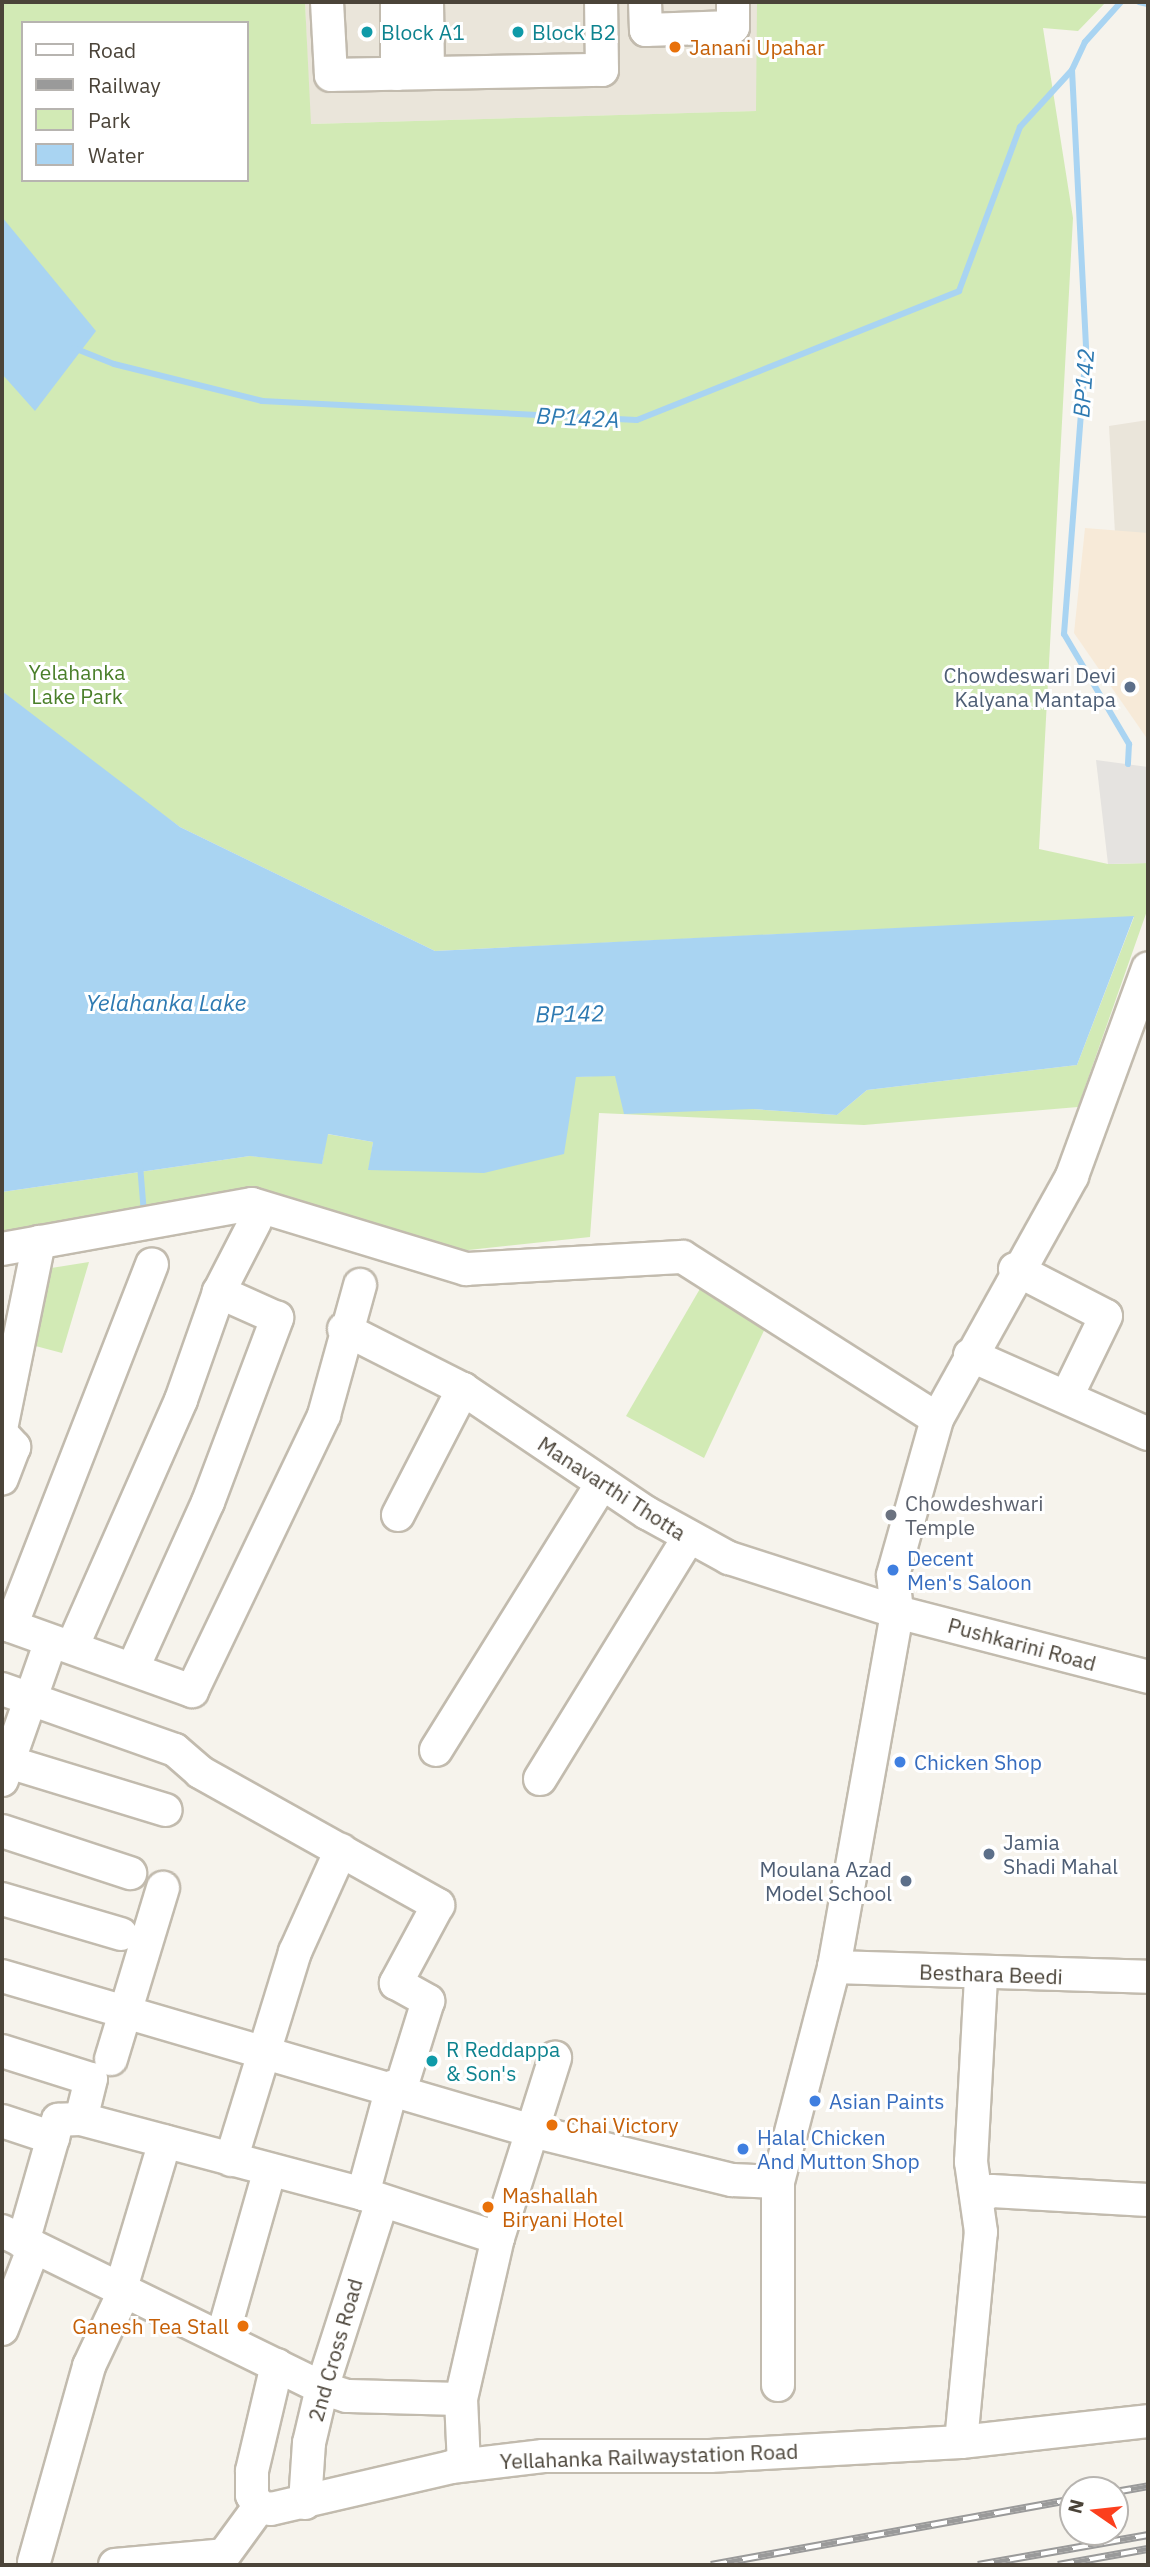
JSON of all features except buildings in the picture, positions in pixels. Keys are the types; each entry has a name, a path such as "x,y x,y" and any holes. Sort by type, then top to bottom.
{"street":[{"path":"327,2 329,74 601,70 601,2"},
{"path":"397,2 412,73"},
{"path":"412,73 427,2"},
{"path":"645,2 646,30 733,27 733,2"},
{"path":"778,2385 778,2182 834,1967 897,1612 893,1575 937,1419 1015,1269 1072,1176 1148,968"},
{"path":"2,1250 252,1204 466,1269 683,1257 937,1419"},
{"path":"166,1810 4,1767 14,1694 62,1643 181,1400 219,1292 255,1222"},
{"path":"2,1424 39,1242"},
{"path":"152,1264 7,1625 192,1690 324,1415 344,1329 360,1285"},
{"path":"1015,1269 1106,1316 1068,1394"},
{"path":"132,1668 208,1502 277,1318 219,1292"},
{"name":"Manavarthi Thotta","path":"344,1329 463,1389 602,1483 689,1537 729,1558 897,1612"},
{"path":"970,1355 1068,1394 1148,1434"},
{"path":"398,1515 463,1389"},
{"path":"2,1434 14,1447 2,1479"},
{"path":"436,1750 602,1483"},
{"path":"540,1779 689,1537"},
{"name":"Pushkarini Road","path":"897,1612 1148,1677"},
{"path":"14,1694 176,1750 200,1772 341,1850 295,1952 262,2049 231,2160"},
{"path":"2,1831 130,1873"},
{"name":"2nd Cross Road","path":"305,2503 309,2443 373,2198 396,2089 428,2001 396,1983 438,1905 341,1850"},
{"path":"111,2059 163,1888"},
{"path":"2,1899 121,1934"},
{"name":"Besthara Beedi","path":"834,1967 981,1975 1148,1977"},
{"path":"961,2442 980,2197 971,2162 981,1975"},
{"path":"2,1976 262,2049 532,2131 732,2180 778,2182"},
{"path":"2,2051 91,2079 81,2119"},
{"path":"464,2465 461,2399 498,2238 555,2058"},
{"path":"2,2329 20,2240 58,2120 81,2119 165,2141 373,2198 498,2238"},
{"path":"2,2122 53,2138"},
{"path":"34,2562 89,2366 123,2289 165,2141"},
{"path":"222,2338 270,2170"},
{"path":"980,2197 992,2191 1148,2200"},
{"path":"20,2240 323,2388 347,2396 461,2399"},
{"path":"115,2565 224,2555 259,2507 252,2471 277,2365"},
{"name":"Yellahanka Railwaystation Road","path":"259,2507 305,2503 464,2465 543,2456 710,2456 961,2442 1148,2421"}],"shaded area":[{"path":"305,2 757,2 757,111 310,124"},
{"path":"1148,420 1148,533 1115,533 1109,426"},
{"name":"Chowdeswari Devi Kalyana Mantapa","path":"1085,528 1148,533 1148,740 1074,633"},
{"path":"1096,760 1148,767 1148,863 1108,864"}],"green space":[{"name":"Yelahanka Lake Park","path":"2,2 305,2 311,124 756,111 757,2 1106,2 1078,31 1043,28 1073,218 1039,849 1108,864 1148,863 1148,908 1078,1107 864,1125 599,1113 590,1237 459,1251 247,1191 2,1231 2,1192 250,1156 322,1163 327,1134 373,1142 369,1170 576,1077 615,1075 753,1109 837,1115 867,1090 1077,1065 1134,917 435,951 180,827 40,726 2,691"},
{"path":"89,1262 62,1353 28,1344 45,1269"},
{"path":"701,1287 768,1322 704,1458 626,1416"}],"water":[{"path":"2,217 96,331 35,411 2,374"},
{"name":"Yelahanka Lake","path":"2,691 180,827 435,951 1134,916 1077,1065 867,1090 837,1115 753,1109 624,1114 615,1076 576,1077 564,1154 484,1173 368,1170 373,1142 328,1134 322,1164 250,1156 2,1192"}],"waterway":[{"name":"BP142","path":"1121,2 1085,42 1072,70 1086,348 1064,634 1129,744 1128,764"},
{"name":"BP142","path":"1139,2 1148,4"},
{"name":"BP142A","path":"74,348 114,364 262,401 637,420 959,291 1020,127 1072,70"},
{"path":"140,1165 144,1214"}],"railway":[{"path":"1129,2489 1148,2486"},
{"path":"711,2565 1059,2502"},
{"path":"978,2565 1148,2535"},
{"path":"1058,2565 1148,2549"}],"place":[{"name":"Block A1","path":"367,32"},
{"name":"Block B2","path":"518,32"},
{"name":"Janani Upahar","path":"675,47"},
{"name":"Chowdeswari Devi Kalyana Mantapa","path":"1130,687"},
{"name":"Chowdeshwari Temple","path":"891,1515"},
{"name":"Decent Men's Saloon","path":"893,1570"},
{"name":"Chicken Shop","path":"900,1762"},
{"name":"Jamia Shadi Mahal","path":"989,1854"},
{"name":"Moulana Azad Model School","path":"906,1881"},
{"name":"R Reddappa & Son's","path":"432,2061"},
{"name":"Asian Paints","path":"815,2101"},
{"name":"Chai Victory","path":"552,2125"},
{"name":"Halal Chicken And Mutton Shop","path":"743,2149"},
{"name":"Mashallah Biryani Hotel","path":"488,2207"},
{"name":"Ganesh Tea Stall","path":"243,2326"}]}
